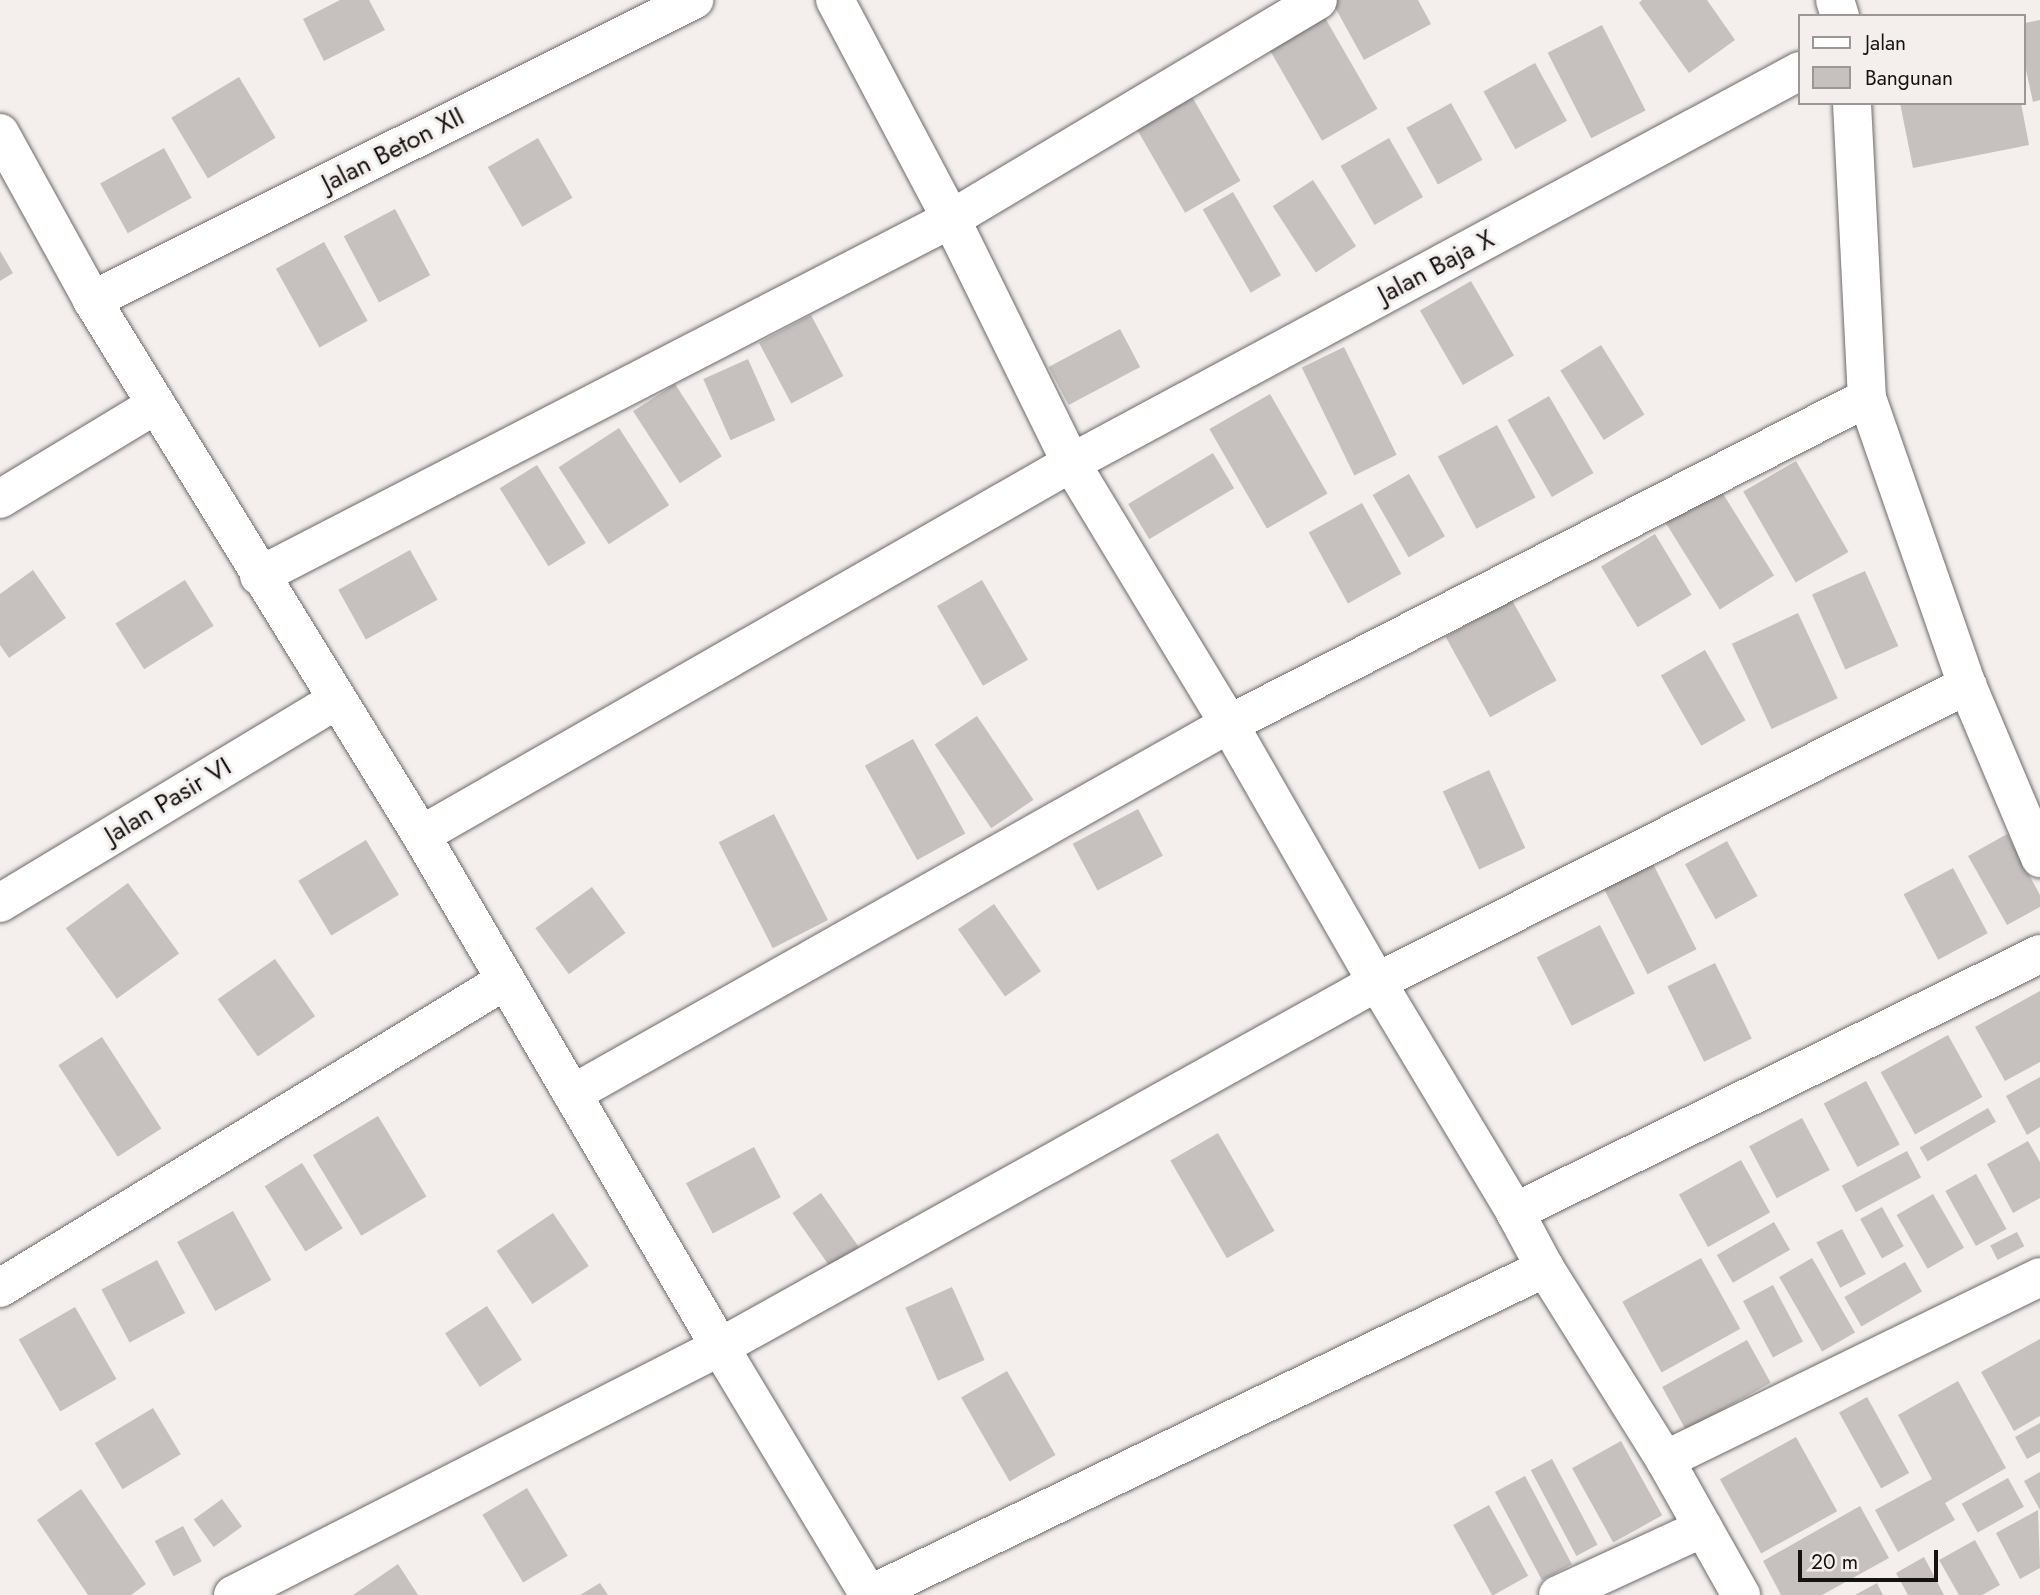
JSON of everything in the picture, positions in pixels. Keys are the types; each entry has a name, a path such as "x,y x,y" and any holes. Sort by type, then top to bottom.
{"street":[{"name":"Jalan Beton XII","path":"92,300 694,0"},
{"path":"835,0 951,219 1071,463 1229,724 1377,982 1515,1212 1545,1268 1665,1460 1741,1595"},
{"path":"259,576 951,219 1318,0"},
{"name":"Jalan Baja X","path":"421,835 1071,463 1798,72"},
{"path":"1852,105 1867,398 1967,685 2040,858"},
{"path":"0,132 92,300 259,576 421,835 720,1347 869,1595 1545,1268"},
{"path":"572,1094 1229,724 1867,398"},
{"path":"0,499 155,405"},
{"path":"233,1595 720,1347 1377,982 1967,685"},
{"name":"Jalan Pasir VI","path":"0,903 336,700"},
{"path":"1515,1212 2040,954"},
{"path":"0,1287 506,980"},
{"path":"1665,1460 2040,1277"},
{"path":"1558,1595 1703,1528"}],"building":[{"path":"340,0 369,0 385,30 324,61 303,19"},
{"path":"1331,0 1418,0 1431,24 1364,60"},
{"path":"1642,0 1707,0 1735,40 1689,73 1639,3"},
{"path":"1317,4 1378,109 1322,141 1262,36"},
{"path":"2040,20 2040,100 2033,102 2026,70 2026,23"},
{"path":"1602,25 1646,111 1591,138 1548,53"},
{"path":"1535,63 1567,121 1515,149 1483,92"},
{"path":"239,77 276,138 208,179 171,118"},
{"path":"1191,95 1240,181 1185,213 1136,127"},
{"path":"1451,103 1483,160 1438,185 1406,128"},
{"path":"1900,105 2021,105 2029,145 1913,168"},
{"path":"538,138 572,198 522,227 488,167"},
{"path":"1389,138 1423,197 1375,225 1341,166"},
{"path":"164,148 192,198 128,233 100,183"},
{"path":"1313,180 1356,246 1316,272 1273,206"},
{"path":"1233,192 1281,275 1251,293 1203,210"},
{"path":"395,209 430,275 379,302 344,236"},
{"path":"324,242 368,321 320,347 276,269"},
{"path":"0,251 13,273 0,281"},
{"path":"1471,281 1514,355 1463,385 1420,310"},
{"path":"811,315 843,376 791,404 759,343"},
{"path":"1120,329 1140,367 1069,405 1048,367"},
{"path":"1601,345 1644,415 1604,440 1560,370"},
{"path":"1344,347 1397,455 1354,475 1302,368"},
{"path":"748,359 775,420 730,440 703,379"},
{"path":"675,384 722,456 680,483 633,411"},
{"path":"1270,394 1328,494 1267,529 1209,429"},
{"path":"1549,396 1594,473 1552,497 1507,420"},
{"path":"1497,425 1535,497 1476,529 1438,456"},
{"path":"619,428 669,505 609,544 559,467"},
{"path":"1213,453 1234,488 1149,539 1128,504"},
{"path":"1796,461 1848,552 1796,582 1743,492"},
{"path":"537,465 586,543 548,566 500,488"},
{"path":"1409,474 1445,536 1409,557 1373,495"},
{"path":"1720,489 1774,576 1720,609 1666,523"},
{"path":"1362,503 1401,574 1348,603 1309,533"},
{"path":"1655,534 1692,595 1638,627 1601,566"},
{"path":"410,550 438,600 366,640 338,590"},
{"path":"33,570 66,618 9,658 0,645 0,594"},
{"path":"1865,571 1898,646 1845,670 1812,595"},
{"path":"185,580 214,626 144,669 115,623"},
{"path":"982,580 1028,660 983,686 937,606"},
{"path":"1512,600 1557,680 1490,717 1446,637"},
{"path":"1798,613 1838,698 1772,729 1732,644"},
{"path":"1705,650 1746,720 1701,746 1661,676"},
{"path":"977,716 1033,800 991,828 935,745"},
{"path":"913,739 965,833 917,860 865,766"},
{"path":"1489,770 1525,848 1479,869 1443,792"},
{"path":"1138,809 1163,856 1098,891 1073,844"},
{"path":"774,814 828,920 773,948 719,842"},
{"path":"2007,834 2040,895 2040,907 2007,925 1968,856"},
{"path":"366,840 399,895 331,936 298,881"},
{"path":"1727,841 1758,896 1716,919 1685,864"},
{"path":"1652,862 1696,949 1647,974 1603,887"},
{"path":"1953,868 1988,933 1938,960 1904,894"},
{"path":"128,883 179,953 117,999 66,928"},
{"path":"592,887 626,933 569,974 535,928"},
{"path":"994,904 1041,971 1005,996 958,929"},
{"path":"1600,925 1635,994 1572,1026 1537,957"},
{"path":"275,959 315,1016 258,1056 218,999"},
{"path":"1715,963 1752,1038 1704,1062 1667,986"},
{"path":"2040,991 2040,1062 2005,1081 1975,1027"},
{"path":"1948,1035 1982,1097 1915,1134 1881,1072"},
{"path":"102,1037 161,1128 118,1157 58,1065"},
{"path":"2040,1077 2040,1127 2027,1135 2006,1096"},
{"path":"1866,1081 1900,1145 1857,1167 1824,1104"},
{"path":"1988,1108 1996,1122 1928,1161 1920,1148"},
{"path":"378,1116 426,1197 361,1236 313,1155"},
{"path":"1802,1118 1830,1170 1777,1198 1749,1146"},
{"path":"1218,1133 1274,1231 1227,1258 1170,1160"},
{"path":"2028,1141 2040,1162 2040,1198 2013,1213 1987,1164"},
{"path":"754,1147 781,1197 713,1233 686,1183"},
{"path":"1907,1151 1921,1177 1856,1212 1842,1186"},
{"path":"1741,1160 1770,1212 1708,1247 1679,1194"},
{"path":"302,1163 343,1228 305,1252 265,1186"},
{"path":"1976,1174 2007,1229 1976,1246 1945,1191"},
{"path":"821,1193 859,1248 831,1268 792,1213"},
{"path":"1933,1194 1964,1248 1928,1269 1897,1215"},
{"path":"1882,1207 1904,1246 1882,1258 1860,1219"},
{"path":"233,1211 271,1280 215,1311 177,1242"},
{"path":"553,1213 589,1266 532,1304 497,1251"},
{"path":"1774,1222 1790,1250 1733,1283 1717,1255"},
{"path":"1842,1229 1866,1274 1840,1288 1816,1243"},
{"path":"2017,1232 2024,1246 1998,1260 1990,1246"},
{"path":"1701,1258 1740,1329 1662,1372 1622,1302"},
{"path":"1812,1258 1855,1332 1822,1351 1779,1277"},
{"path":"157,1260 185,1313 130,1343 101,1290"},
{"path":"1905,1262 1922,1291 1861,1326 1844,1297"},
{"path":"1773,1285 1803,1342 1773,1357 1743,1301"},
{"path":"952,1287 985,1360 938,1381 905,1308"},
{"path":"487,1306 522,1360 480,1387 445,1333"},
{"path":"75,1307 116,1379 60,1411 19,1340"},
{"path":"2040,1339 2040,1416 2014,1431 1981,1372"},
{"path":"1747,1340 1771,1383 1686,1430 1662,1387"},
{"path":"1007,1371 1056,1455 1010,1482 961,1398"},
{"path":"1958,1381 2006,1468 1945,1503 1955,1520 1898,1552 1875,1510 1932,1479 1898,1415"},
{"path":"1867,1397 1909,1473 1881,1489 1839,1413"},
{"path":"153,1408 181,1454 123,1489 95,1443"},
{"path":"2040,1423 2040,1452 2027,1459 2015,1437"},
{"path":"1796,1437 1837,1511 1761,1554 1720,1479"},
{"path":"1621,1441 1662,1515 1613,1542 1572,1468"},
{"path":"1552,1459 1598,1545 1576,1556 1531,1470"},
{"path":"2040,1472 2040,1510 2024,1481"},
{"path":"1525,1476 1572,1564 1542,1580 1495,1492"},
{"path":"2008,1478 2024,1507 1978,1533 1962,1504"},
{"path":"527,1488 568,1556 523,1582 482,1515"},
{"path":"81,1489 146,1584 131,1595 88,1595 37,1520"},
{"path":"222,1499 242,1527 214,1547 194,1520"},
{"path":"1489,1505 1528,1576 1492,1595 1453,1525"},
{"path":"1860,1506 1889,1558 1822,1595 1781,1595 1763,1561"},
{"path":"2038,1510 2040,1568 2020,1579 1996,1533"},
{"path":"183,1526 202,1561 174,1576 155,1541"},
{"path":"1975,1540 2000,1585 1982,1595 1959,1595 1939,1560"},
{"path":"1924,1557 1944,1595 1908,1595 1896,1573"},
{"path":"398,1564 418,1595 353,1595"},
{"path":"600,1583 608,1595 580,1595"},
{"path":"1877,1583 1883,1595 1855,1595"}]}
